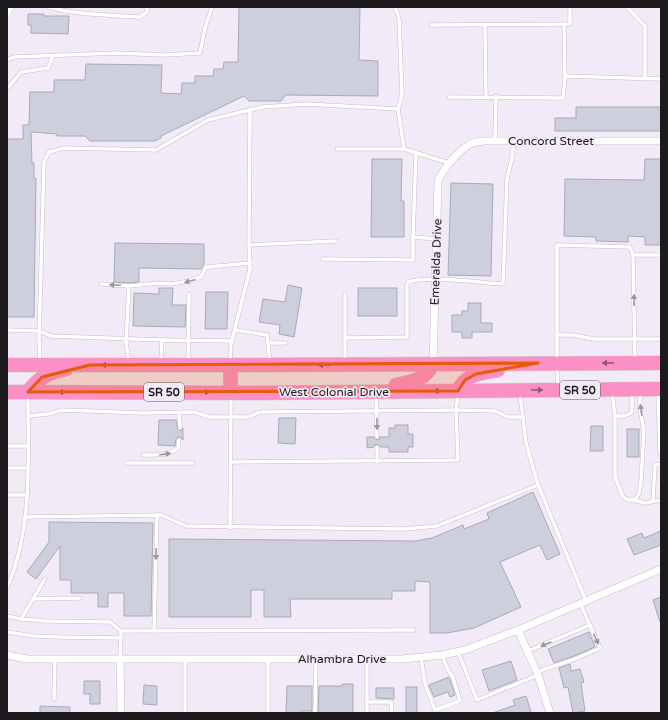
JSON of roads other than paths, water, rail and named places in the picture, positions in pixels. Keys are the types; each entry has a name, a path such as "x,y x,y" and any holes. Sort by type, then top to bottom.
{"highway":[{"path":"458,391 465,380 476,374 538,363"},
{"name":"SR 50","path":"7,365 661,363"},
{"path":"354,392 413,382 424,376 433,364"},
{"path":"28,392 33,384 42,377 58,370 90,365"},
{"path":"230,365 231,392"},
{"name":"West Colonial Drive","path":"7,392 376,392 660,389"}],"street":[{"path":"7,14 10,7"},
{"name":"Concord Street","path":"449,163 471,143 495,141 661,142"},
{"name":"Emeralda Drive","path":"433,364 438,180 449,163"},
{"name":"Alhambra Drive","path":"7,655 27,659 402,659 442,655 458,652 518,630 661,569"},
{"path":"518,630 538,675 550,713"},
{"path":"120,659 121,713"}],"lane":[{"path":"49,7 74,12 140,17 147,12 147,7"},
{"path":"7,60 14,57 116,53 164,55 200,53 205,28 212,7"},
{"path":"395,7 399,18 402,95 398,109 404,148"},
{"path":"431,25 570,24 570,7"},
{"path":"627,7 645,26 645,79"},
{"path":"449,97 496,96 563,98 564,24"},
{"path":"485,25 486,96"},
{"path":"7,90 20,72 48,68 53,56"},
{"path":"564,76 661,79"},
{"path":"495,141 496,96"},
{"path":"40,365 39,331 44,162 49,152 64,148 156,150 208,120 263,106 306,104 398,109"},
{"path":"230,365 232,341 250,268 250,109"},
{"path":"346,338 407,337 407,284 413,280 503,284 507,179 514,141"},
{"path":"337,149 404,148 449,163"},
{"path":"323,259 413,260 416,152"},
{"path":"413,237 436,239"},
{"path":"249,245 336,241"},
{"path":"558,390 558,245 630,248 633,255 635,363"},
{"path":"633,255 661,255"},
{"path":"101,284 129,286 171,284 190,281 201,277 208,266 250,263"},
{"path":"129,286 126,338 129,365"},
{"path":"188,365 189,294"},
{"path":"345,294 345,365"},
{"path":"7,330 39,331 51,336 232,341"},
{"path":"235,330 268,335 270,365"},
{"path":"557,335 573,335 594,339 661,339"},
{"path":"161,365 162,340"},
{"path":"268,343 286,343"},
{"path":"660,389 660,452"},
{"path":"611,390 615,416 615,477 623,497 628,500 645,503 661,500"},
{"path":"615,416 626,416 631,413 636,390"},
{"path":"634,500 639,494 641,481 644,431 636,390"},
{"path":"231,462 377,462 458,460 456,410 458,391"},
{"path":"458,652 477,700 538,675 542,670 600,648 538,485 526,443 520,391"},
{"path":"7,588 20,552 25,516 27,495 28,392"},
{"path":"230,528 231,392"},
{"path":"376,392 377,437"},
{"path":"28,416 48,414 62,410 143,413 194,412 209,417 248,417 260,412 456,410 495,411 508,417 523,417"},
{"path":"180,412 180,428"},
{"path":"143,455 166,454 172,452 178,448 179,440"},
{"path":"7,446 27,446"},
{"path":"377,447 377,462"},
{"path":"126,463 193,463"},
{"path":"653,501 654,465 661,464"},
{"path":"7,468 27,468"},
{"path":"25,516 161,515 186,526 230,528 402,529 437,526 538,485"},
{"path":"7,494 27,495"},
{"path":"154,631 157,515"},
{"path":"22,619 45,579"},
{"path":"33,599 80,598"},
{"path":"7,616 46,621 110,622 121,631 414,630"},
{"path":"528,652 590,625"},
{"path":"120,659 121,631"},
{"path":"7,632 33,636 121,638"},
{"path":"421,657 425,684 435,710 460,701 453,678 446,668 442,655"},
{"path":"54,699 55,659"},
{"path":"185,659 185,713"},
{"path":"268,659 268,713"},
{"path":"315,713 316,659"},
{"path":"367,659 367,713"},
{"path":"367,702 391,702 392,713"}]}
